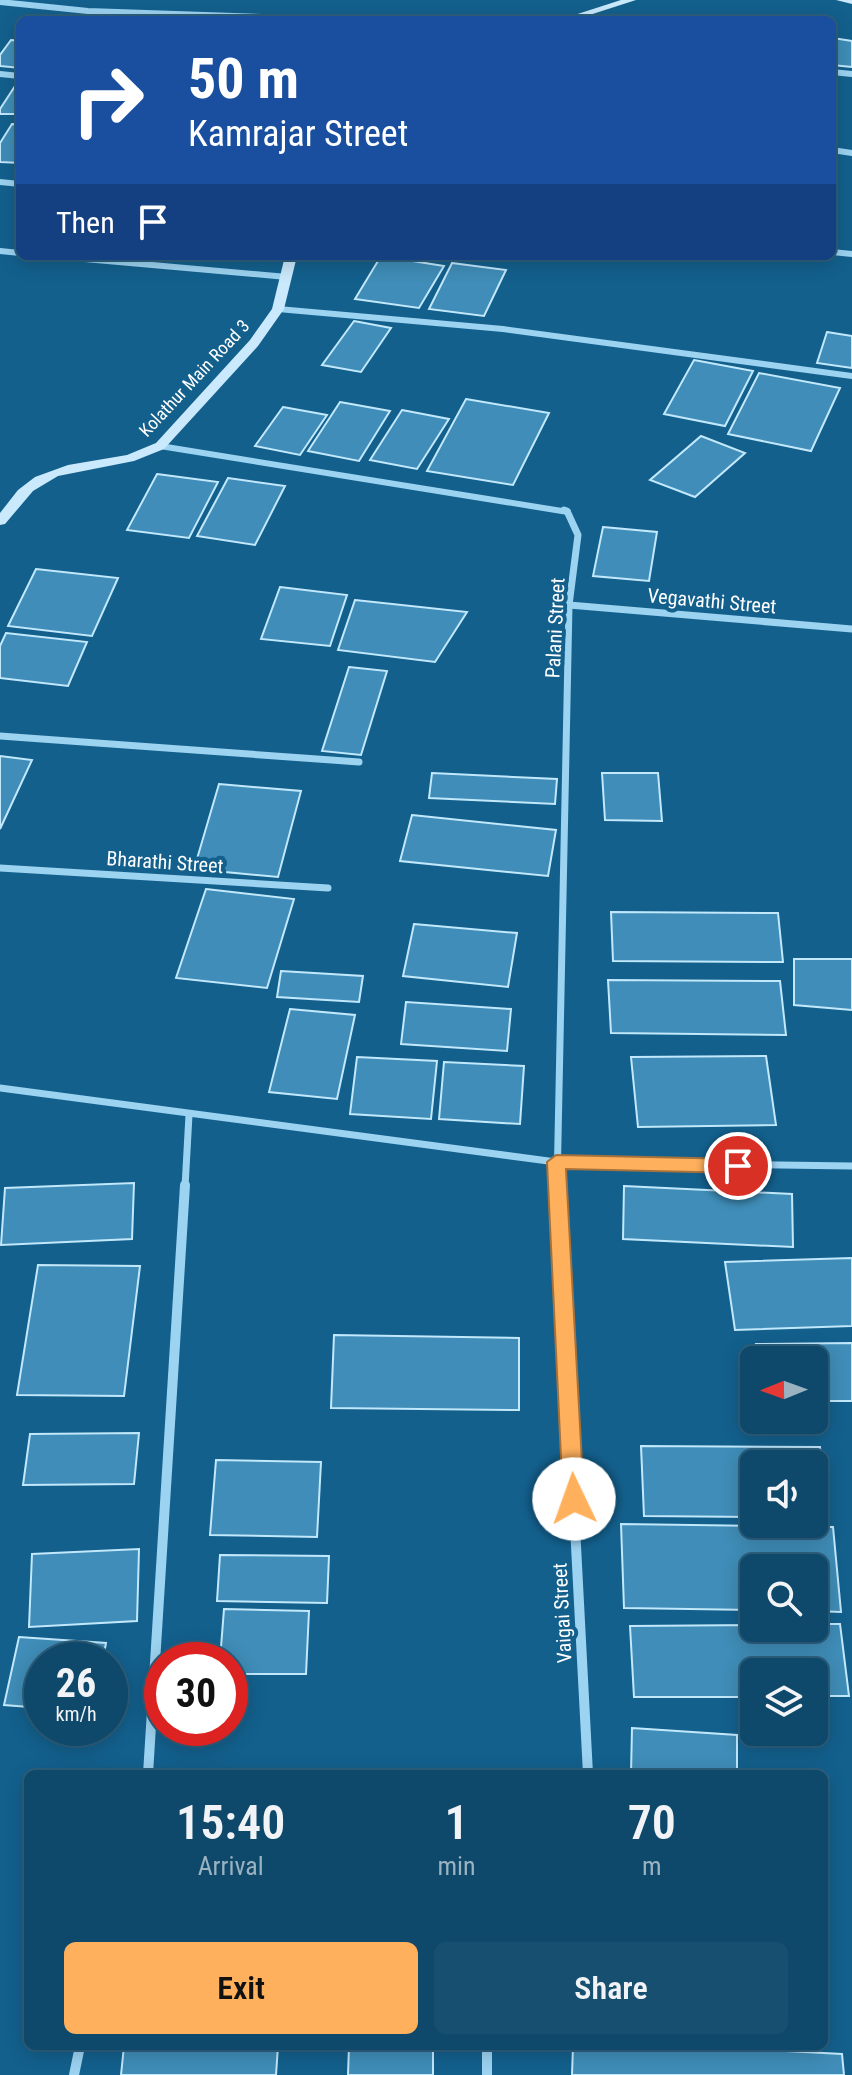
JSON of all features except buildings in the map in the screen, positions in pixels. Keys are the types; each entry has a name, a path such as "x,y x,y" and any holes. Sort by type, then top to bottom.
{"main road":[{"path":"577,16 631,0"},
{"path":"841,0 852,1"},
{"name":"Kolathur Main Road 3","path":"0,521 37,481 75,467 132,460 160,446 254,343 278,309 290,260"}],"street":[{"path":"0,2 88,11 235,16"},
{"path":"96,260 287,277"},
{"path":"278,309 503,329 852,376"},
{"name":"Palani Street","path":"160,446 567,511 578,535 569,605 556,1162"},
{"name":"Vegavathi Street","path":"569,605 852,629"},
{"path":"0,736 359,762"},
{"name":"Bharathi Street","path":"0,868 328,888"},
{"path":"0,1088 556,1162 852,1166"},
{"path":"148,1770 189,1115"},
{"name":"Vaigai Street","path":"556,1162 588,1770"},
{"path":"74,2075 79,2050"},
{"path":"487,2050 487,2075"}],"route":[{"path":"574,1499 556,1162 738,1166"}]}
